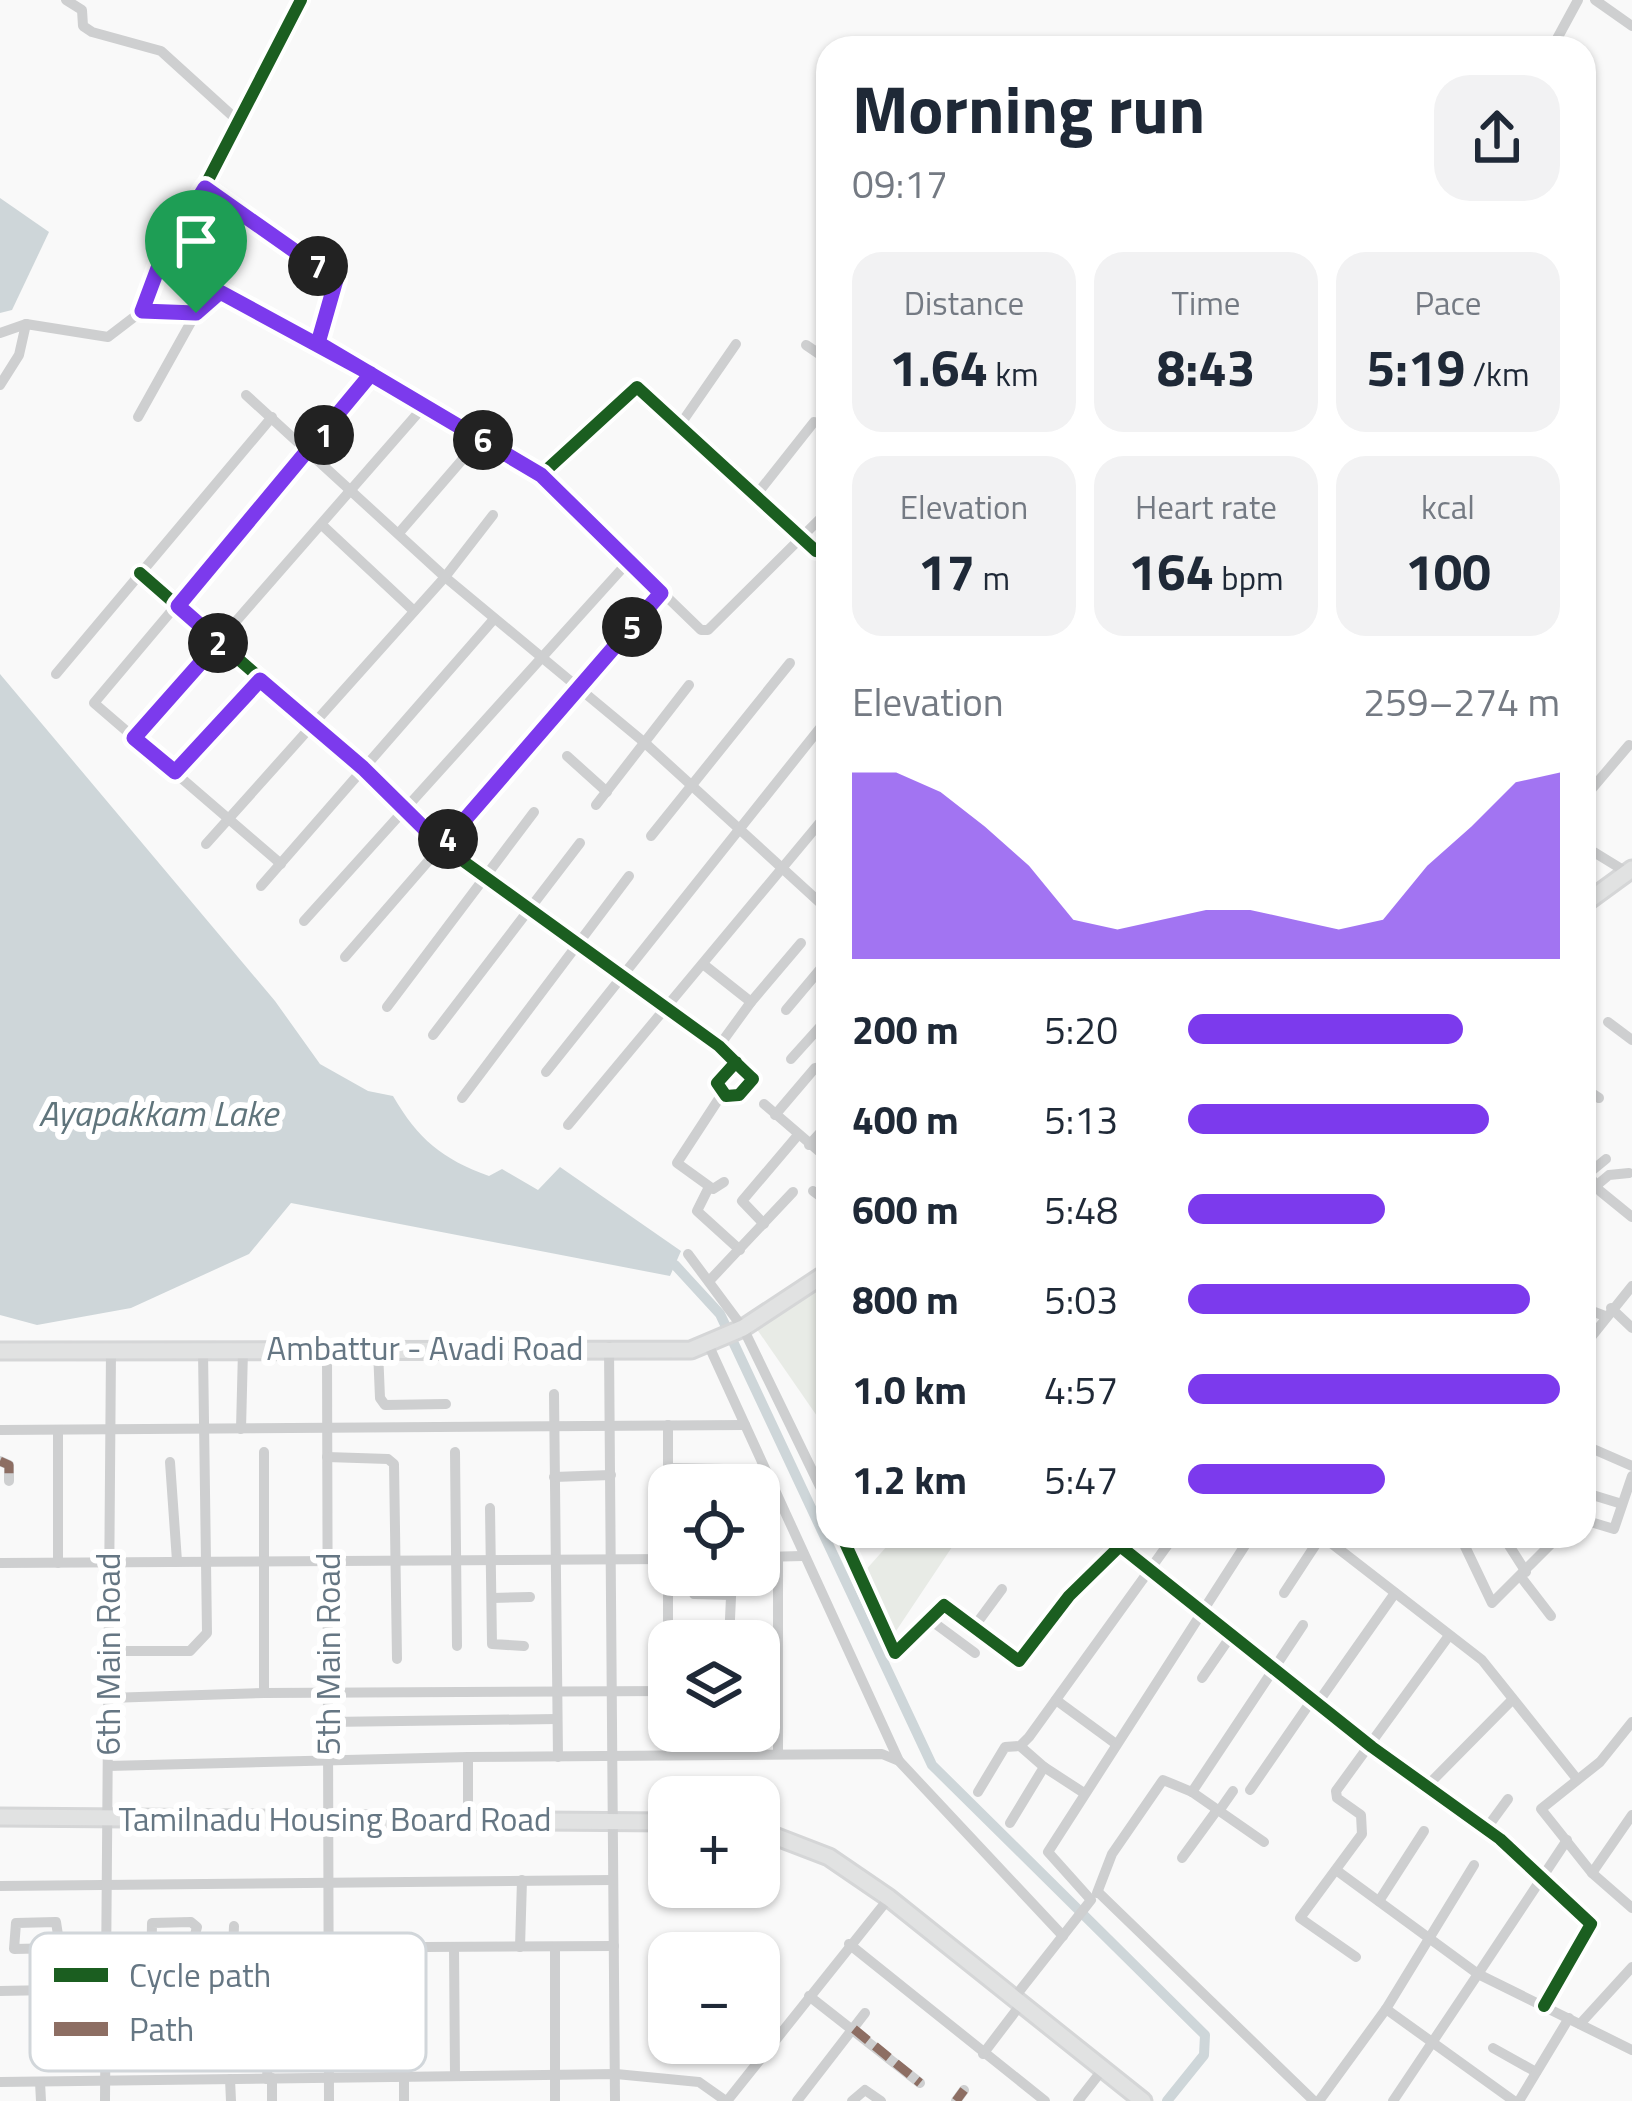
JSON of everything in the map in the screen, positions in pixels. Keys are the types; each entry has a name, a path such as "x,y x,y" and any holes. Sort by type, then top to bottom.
{"street":[{"path":"66,0 82,10 83,26 92,32 161,51 237,120"},
{"path":"0,333 26,324 108,337 142,311 161,260 205,188 301,0"},
{"path":"1558,36 1578,0"},
{"path":"1595,0 1632,26"},
{"path":"205,188 336,280 318,343"},
{"path":"161,260 318,343 541,475 701,630 708,630 816,522"},
{"path":"138,417 196,313 220,292"},
{"path":"142,311 196,313"},
{"path":"0,385 19,355 26,324"},
{"path":"680,425 736,344"},
{"path":"806,345 816,352"},
{"path":"280,864 94,703 311,451 371,374"},
{"path":"541,475 637,387 816,551"},
{"path":"246,395 445,577 581,687 816,899"},
{"path":"134,738 425,405"},
{"path":"56,674 272,417"},
{"path":"757,494 814,422"},
{"path":"399,533 481,438"},
{"path":"206,844 445,577 493,515"},
{"path":"322,525 414,611"},
{"path":"304,921 629,561"},
{"path":"140,573 309,726 363,768 442,846 718,1046 753,1079 740,1095 722,1094"},
{"path":"345,957 661,593"},
{"path":"261,886 494,619"},
{"path":"651,836 695,787 790,663"},
{"path":"175,772 260,680"},
{"path":"596,806 688,685"},
{"path":"546,1072 816,733"},
{"path":"1596,784 1629,745"},
{"path":"567,756 608,792"},
{"path":"387,1007 534,812"},
{"path":"568,1125 816,827"},
{"path":"433,1035 580,843"},
{"path":"1596,853 1630,871 1596,895"},
{"path":"462,1098 629,876"},
{"path":"718,1046 801,943"},
{"path":"703,964 751,1002"},
{"path":"786,1010 816,974"},
{"path":"1608,1022 1632,1040"},
{"path":"791,1059 816,1031"},
{"path":"722,1094 717,1083 736,1062"},
{"path":"775,1114 816,1069"},
{"path":"709,1187 676,1163 722,1094"},
{"path":"764,1105 816,1150"},
{"path":"764,1224 742,1201 798,1135"},
{"path":"809,1145 816,1137"},
{"path":"1596,1164 1606,1159"},
{"path":"1629,1173 1610,1174 1597,1185 1632,1217"},
{"path":"724,1182 709,1187 697,1211 740,1250"},
{"path":"711,1279 794,1192"},
{"path":"688,1254 711,1279 740,1329 816,1479"},
{"name":"Ambattur - Avadi Road","path":"0,1351 691,1350 740,1329 816,1280"},
{"path":"1596,1329 1632,1286"},
{"path":"1596,1310 1632,1328"},
{"path":"714,1341 745,1425 899,1761 1063,1936"},
{"path":"609,1347 615,2101"},
{"name":"6th Main Road","path":"104,1933 111,1350"},
{"path":"241,1429 243,1350"},
{"path":"378,1350 381,1402 446,1403"},
{"path":"107,1651 190,1652 200,1647 207,1634 203,1351"},
{"name":"5th Main Road","path":"327,1351 330,1933"},
{"path":"554,1394 558,1757"},
{"path":"668,1425 668,1464"},
{"path":"0,1430 745,1425"},
{"path":"58,1430 58,1563"},
{"path":"1596,1450 1632,1466"},
{"path":"264,1451 264,1693"},
{"path":"455,1452 457,1646"},
{"path":"327,1457 388,1459 394,1464 397,1659"},
{"path":"0,1461 10,1465 9,1480"},
{"path":"170,1462 177,1561"},
{"path":"554,1477 610,1475"},
{"path":"1596,1524 1614,1529 1632,1476"},
{"path":"1596,1496 1622,1504"},
{"path":"490,1508 492,1643 524,1646"},
{"path":"847,1548 895,1653 944,1605 1023,1661 1069,1596 1118,1548"},
{"path":"1123,1548 1372,1747 1486,1829 1591,1924 1544,2006"},
{"path":"1020,1746 1166,1548"},
{"path":"1244,1548 1048,1852 1092,1900 1316,2101 1386,2009 1426,1936 1474,1864"},
{"path":"1284,1593 1314,1548"},
{"path":"1340,1548 1482,1660 1577,1779"},
{"path":"1466,1548 1492,1603 1548,1548"},
{"path":"1510,1548 1552,1616"},
{"path":"780,1557 803,1556"},
{"path":"0,1563 648,1558"},
{"path":"974,1627 1002,1588"},
{"path":"1250,1790 1395,1592"},
{"path":"778,1596 778,1753"},
{"path":"492,1598 530,1597"},
{"path":"928,1619 975,1653"},
{"path":"1192,1792 1304,1625"},
{"path":"1202,1678 1233,1633"},
{"path":"1356,1957 1300,1918 1363,1825 1361,1815 1337,1798 1336,1791 1448,1637"},
{"path":"108,1698 648,1692"},
{"path":"1056,1700 1116,1744"},
{"path":"1427,1786 1512,1700"},
{"path":"328,1722 556,1719"},
{"path":"1632,1722 1611,1751 1541,1809 1592,1873 1632,1908"},
{"path":"978,1792 1005,1747 1020,1746 1084,1793"},
{"path":"108,1766 862,1752 899,1761"},
{"path":"468,1757 468,1820"},
{"path":"1010,1823 1044,1767"},
{"path":"983,2054 1092,1900 1112,1854 1163,1780 1192,1792 1264,1843"},
{"path":"1182,1858 1233,1791"},
{"path":"1486,1829 1508,1799"},
{"path":"1592,1873 1632,1815"},
{"name":"Tamilnadu Housing Board Road","path":"0,1817 648,1822"},
{"path":"1379,1900 1424,1831"},
{"path":"780,1838 829,1857 890,1898 1143,2101"},
{"path":"1393,2101 1567,1840"},
{"path":"1336,1870 1478,1974 1632,2050"},
{"path":"520,1947 522,1880"},
{"path":"0,1886 612,1880"},
{"path":"0,2083 616,2074 699,2081 726,2101 890,1898"},
{"path":"152,1933 152,1923 191,1922 197,1927 195,1933"},
{"path":"30,1948 14,1948 16,1923 60,1924 60,1933"},
{"path":"234,1926 234,1933"},
{"path":"849,1944 1045,2101"},
{"path":"426,1947 614,1946"},
{"path":"454,1947 455,2076"},
{"path":"554,1947 555,2101"},
{"path":"1386,2009 1517,2101 1574,2021 1632,1967"},
{"path":"0,1990 30,1990"},
{"path":"809,1996 920,2083"},
{"path":"797,2101 866,2013"},
{"path":"1493,2048 1536,2072"},
{"path":"1078,2101 1103,2069"},
{"name":"6th Main Road","path":"105,2071 105,2101"},
{"path":"270,2071 272,2101"},
{"name":"5th Main Road","path":"329,2071 329,2101"},
{"path":"400,2071 404,2101"},
{"path":"230,2079 231,2101"},
{"path":"40,2082 40,2101"},
{"path":"852,2101 865,2090 881,2101"}],"shaded area":[{"path":"816,1286 816,1415 754,1325"},
{"path":"885,1548 951,1548 896,1631 864,1572"}],"water":[{"path":"0,198 49,232 12,310 0,313"},
{"name":"Ayapakkam Lake","path":"0,674 275,1001 320,1064 368,1091 393,1096 433,1146 472,1169 489,1176 502,1169 538,1190 560,1167 681,1251 670,1276 291,1203 249,1254 131,1308 37,1325 0,1315"}],"waterway":[{"path":"675,1265 720,1314 816,1518"},
{"path":"830,1548 932,1765 1205,2035 1204,2055 1167,2101"}],"marked path":[{"path":"0,1461 9,1465 9,1481"},
{"path":"854,2029 920,2083"},
{"path":"956,2101 964,2090"}],"cycle path":[{"path":"301,0 204,188 336,280 318,343 541,475 637,387 816,551"},
{"path":"140,573 363,768 430,837 719,1046 736,1062 740,1067 753,1079 739,1095 726,1096 717,1083 736,1062"},
{"path":"847,1548 895,1653 944,1605 1019,1661 1069,1596 1118,1548"},
{"path":"1123,1548 1372,1747 1500,1839 1591,1924 1544,2006"}],"route":[{"path":"205,188 336,280 318,343 381,377 541,475 661,593 442,846 363,768 260,680 175,772 134,738 219,642 178,606 371,374 220,292 196,313 142,311 161,260 205,188"}]}
